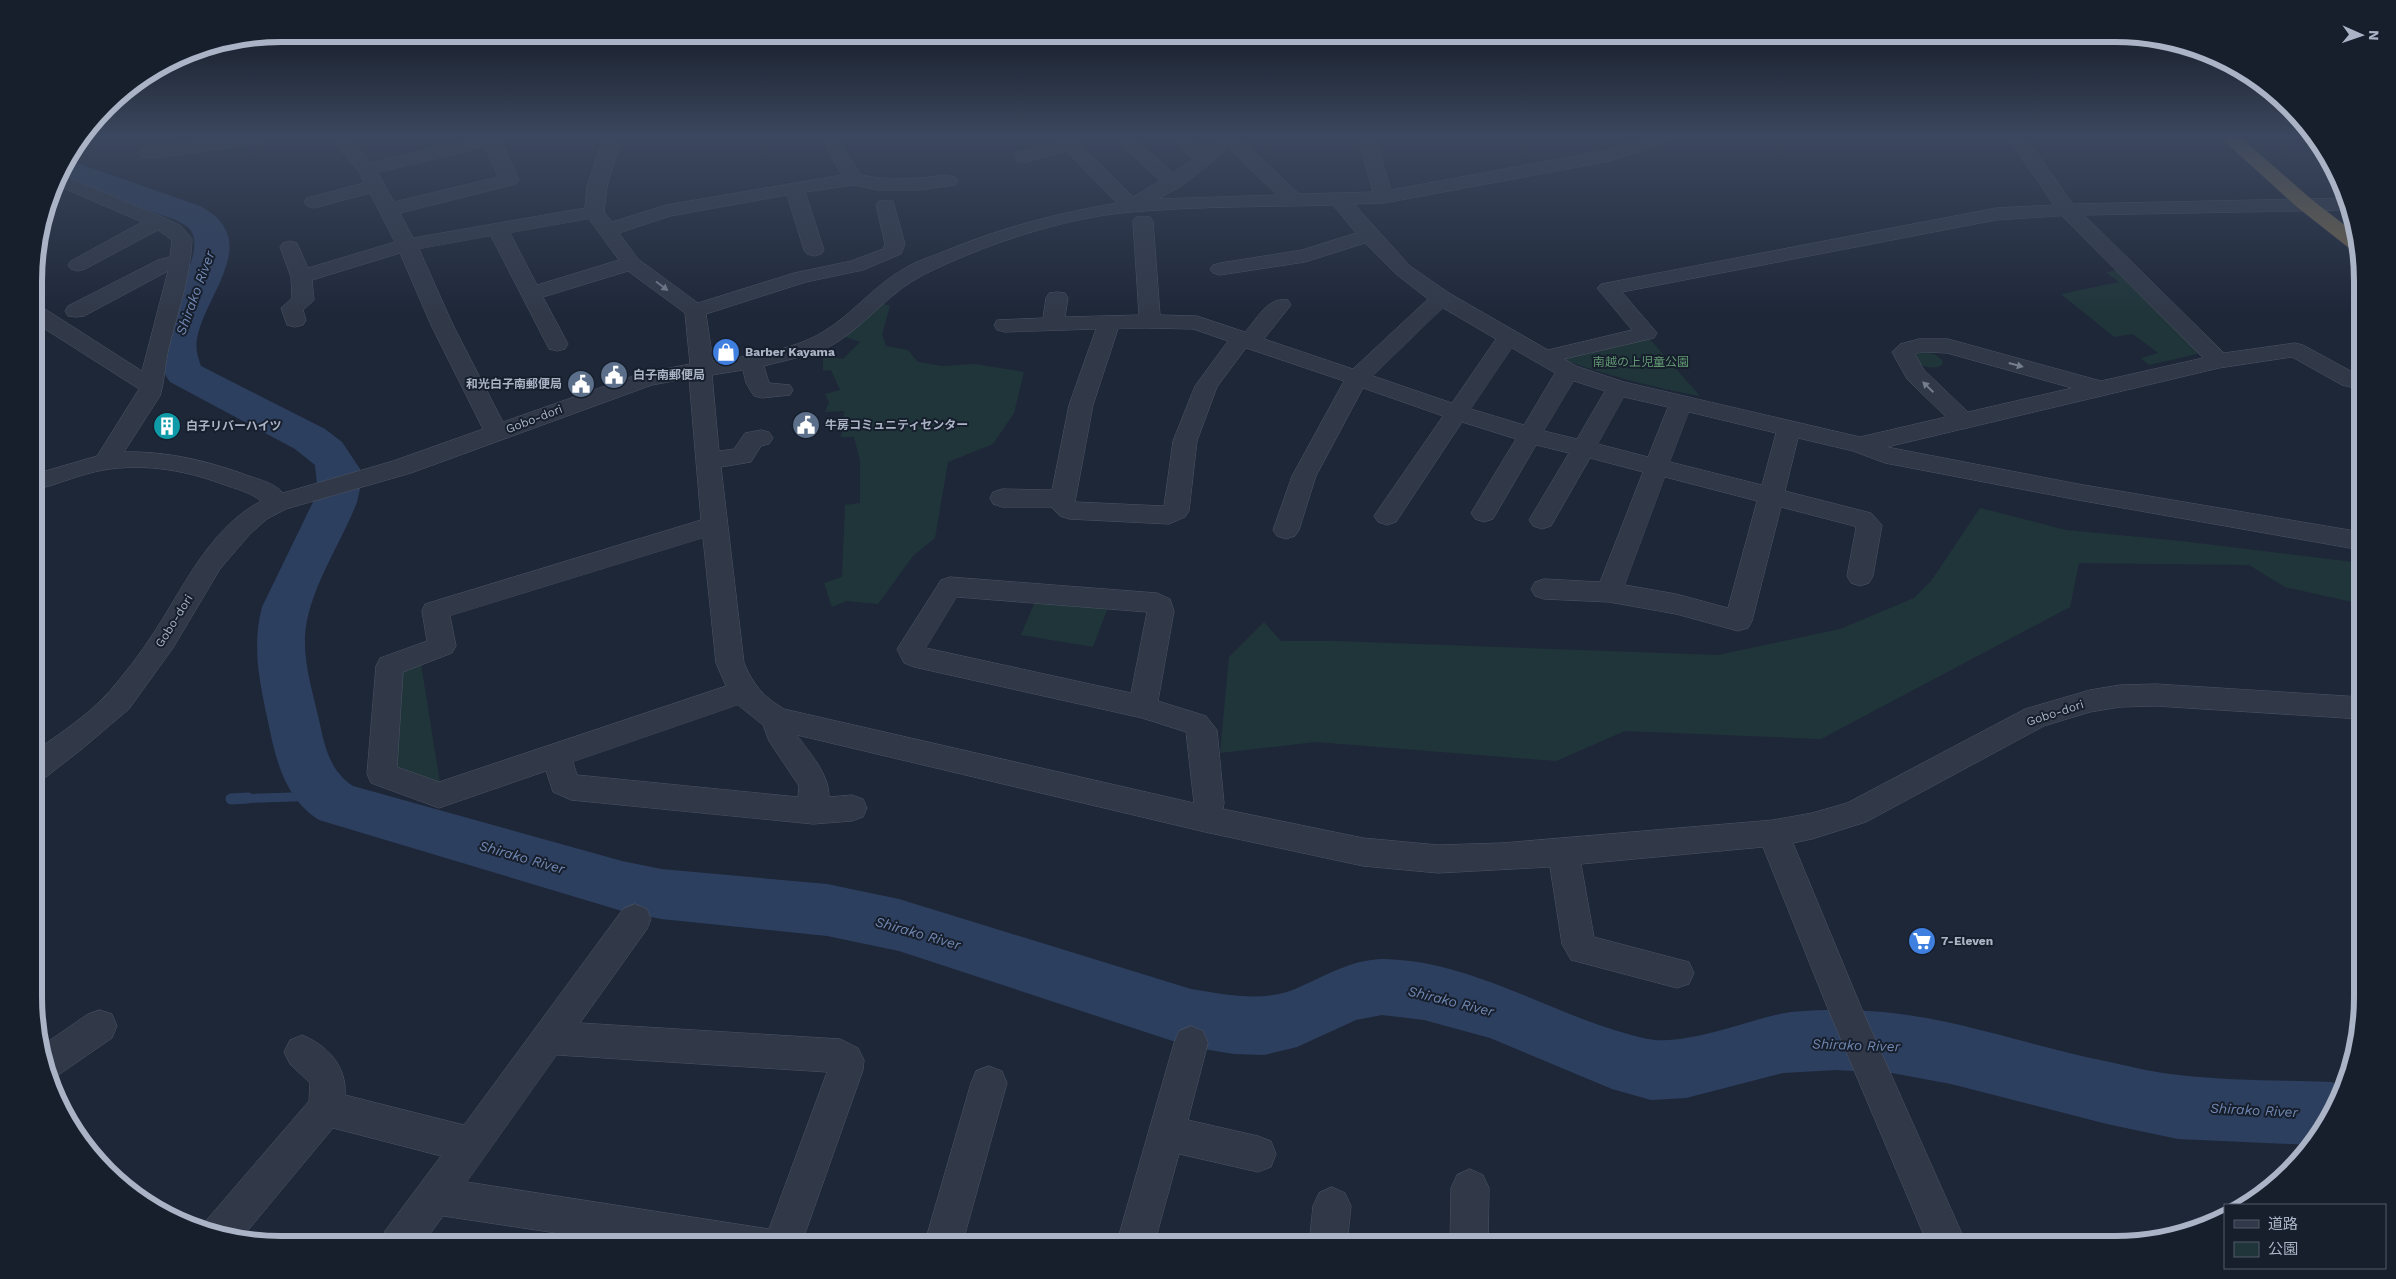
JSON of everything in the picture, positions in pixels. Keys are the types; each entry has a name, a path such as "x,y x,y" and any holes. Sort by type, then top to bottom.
{"highway":[{"path":"2296,197 2350,239"},
{"path":"2318,197 2345,220"}],"street":[{"path":"91,197 158,222 174,230 182,239 181,261 157,352 151,387 105,462"},
{"path":"314,202 327,197"},
{"path":"380,197 407,245 442,325 497,433"},
{"path":"387,210 441,197"},
{"path":"595,197 594,212 631,262 695,311 702,362 700,369 710,460 714,525 730,663 743,692 762,710 777,719 779,733 814,784 813,811"},
{"path":"608,230 666,211 746,197"},
{"path":"797,197 814,250"},
{"path":"1120,197 1137,214 1150,323"},
{"path":"1137,214 1157,197"},
{"path":"1137,214 1293,199 1384,197"},
{"path":"2058,197 2067,210 2219,361"},
{"path":"1339,199 1368,235 1403,270 1441,298 1568,372 1618,388 1860,445 1885,455 2354,540"},
{"path":"1542,358 1646,333 1608,288 1996,214 2067,210 2341,204"},
{"path":"695,311 801,277 856,266 890,254 894,250 895,244 886,205"},
{"path":"300,277 407,245 594,212"},
{"name":"Gobo-dori","path":"42,763 104,714 126,692 163,641 218,553 259,510 277,503 369,477 644,380 700,369 752,362 815,345 832,336 887,290 914,271 994,238 1053,220 1137,214"},
{"path":"131,282 81,264 158,222"},
{"path":"497,228 557,344"},
{"path":"1220,269 1305,256 1368,235"},
{"path":"290,247 300,277 303,300 292,308 295,320"},
{"path":"76,311 165,264 181,261"},
{"path":"531,294 631,262"},
{"path":"1053,325 1056,298"},
{"path":"1286,530 1304,476 1357,378 1441,298"},
{"path":"1109,324 1081,406 1062,505 1069,510 1173,514 1176,511 1185,441 1206,386 1245,340 1280,305"},
{"path":"42,317 151,387"},
{"path":"1005,325 1191,322 1458,413 1529,435 1868,522 1860,576"},
{"path":"1387,516 1507,338"},
{"path":"1963,421 1915,374 1902,352 1911,346 1922,344 1948,346 2101,389"},
{"path":"1860,445 2219,361 2295,350 2350,380"},
{"path":"752,362 757,383 762,391 782,390"},
{"path":"1484,513 1568,372"},
{"path":"1542,520 1618,388"},
{"path":"1609,592 1681,403"},
{"path":"1544,588 1609,592 1676,604 1738,621 1789,428"},
{"path":"710,460 742,456 753,439 761,438"},
{"path":"42,480 105,462 140,459 167,460 220,473 265,491 277,503"},
{"path":"1949,468 1955,464 1993,462"},
{"path":"1002,498 1063,499"},
{"path":"714,525 435,611 442,646 390,666 384,725 382,774 439,796 743,692"},
{"path":"1142,707 1161,611 1157,603 950,587 911,649 914,656 1142,707 1175,716 1199,726 1209,803 1205,819"},
{"name":"Gobo-dori","path":"777,719 1205,819 1363,852 1405,858 1502,857 1773,833 1812,826 1855,813 2035,717 2090,701 2120,696 2156,695 2354,707"},
{"path":"556,755 564,784 567,787 813,811 852,808"},
{"path":"1773,833 1945,1237"},
{"path":"1563,852 1578,944 1583,949 1677,973"},
{"path":"405,1237 635,919"},
{"path":"51,1060 100,1026"},
{"path":"549,1038 840,1056 846,1060 845,1070 785,1237"},
{"path":"1137,1237 1192,1043"},
{"path":"302,1052 325,1071 328,1088 326,1111"},
{"path":"945,1237 989,1083"},
{"path":"224,1229 319,1116 326,1111 333,1110 472,1145"},
{"path":"1166,1134 1258,1154"},
{"path":"1469,1237 1470,1188"},
{"path":"435,1196 625,1236 640,1237"},
{"path":"1329,1237 1332,1206"}],"green space":[{"path":"2119,270 2196,346 2197,354 2149,365 2141,358 2158,353 2133,334 2114,337 2061,294 2119,282 2106,272"},
{"path":"882,303 890,306 882,334 886,346 908,350 918,362 942,366 975,364 1024,372 1014,413 993,444 948,462 935,538 913,556 878,604 846,601 832,607 824,583 842,577 845,505 860,503 860,461 854,437 841,437 844,411 825,412 829,402 825,394 840,390 831,370 823,371 823,355 843,359 860,342 843,336"},
{"name":"南越の上児童公園","path":"1649,338 1700,396 1628,380 1559,358"},
{"path":"1919,352 1935,354 1943,361 1942,365 1939,367 1928,367 1921,364 1915,360 1915,354"},
{"path":"1980,508 2066,530 2181,541 2354,562 2354,602 2285,587 2249,565 2079,563 2070,607 1821,739 1625,731 1556,761 1316,742 1220,753 1229,657 1264,622 1281,641 1334,641 1718,655 1840,629 1914,598 1931,581"},
{"path":"1036,599 1109,605 1093,647 1021,635"},
{"path":"421,664 440,783 393,765 402,670"}],"waterway":[{"name":"Shirako River","path":"141,197 188,213 199,219 204,223 211,235 212,249 209,265 177,339 177,352 184,373 310,439 327,452 338,469 339,484 335,502 286,607 281,637 282,664 286,690 297,741 304,762 313,782 328,798 338,804 622,886 661,894 827,910 899,925 1191,1018 1234,1025 1264,1026 1297,1018 1348,993 1382,987 1424,992 1494,1011 1612,1059 1651,1070 1686,1068 1783,1043 1836,1041 1892,1043 1951,1054 2107,1093 2178,1107 2324,1114"},
{"path":"248,798 231,799 323,796"}],"place":[{"name":"Barber Kayama","path":"726,352"},
{"name":"白子南郵便局","path":"614,375"},
{"name":"和光白子南郵便局","path":"581,384"},
{"name":"牛房コミュニティセンター","path":"806,425"},
{"name":"白子リバーハイツ","path":"167,426"},
{"name":"7-Eleven","path":"1922,941"}]}
